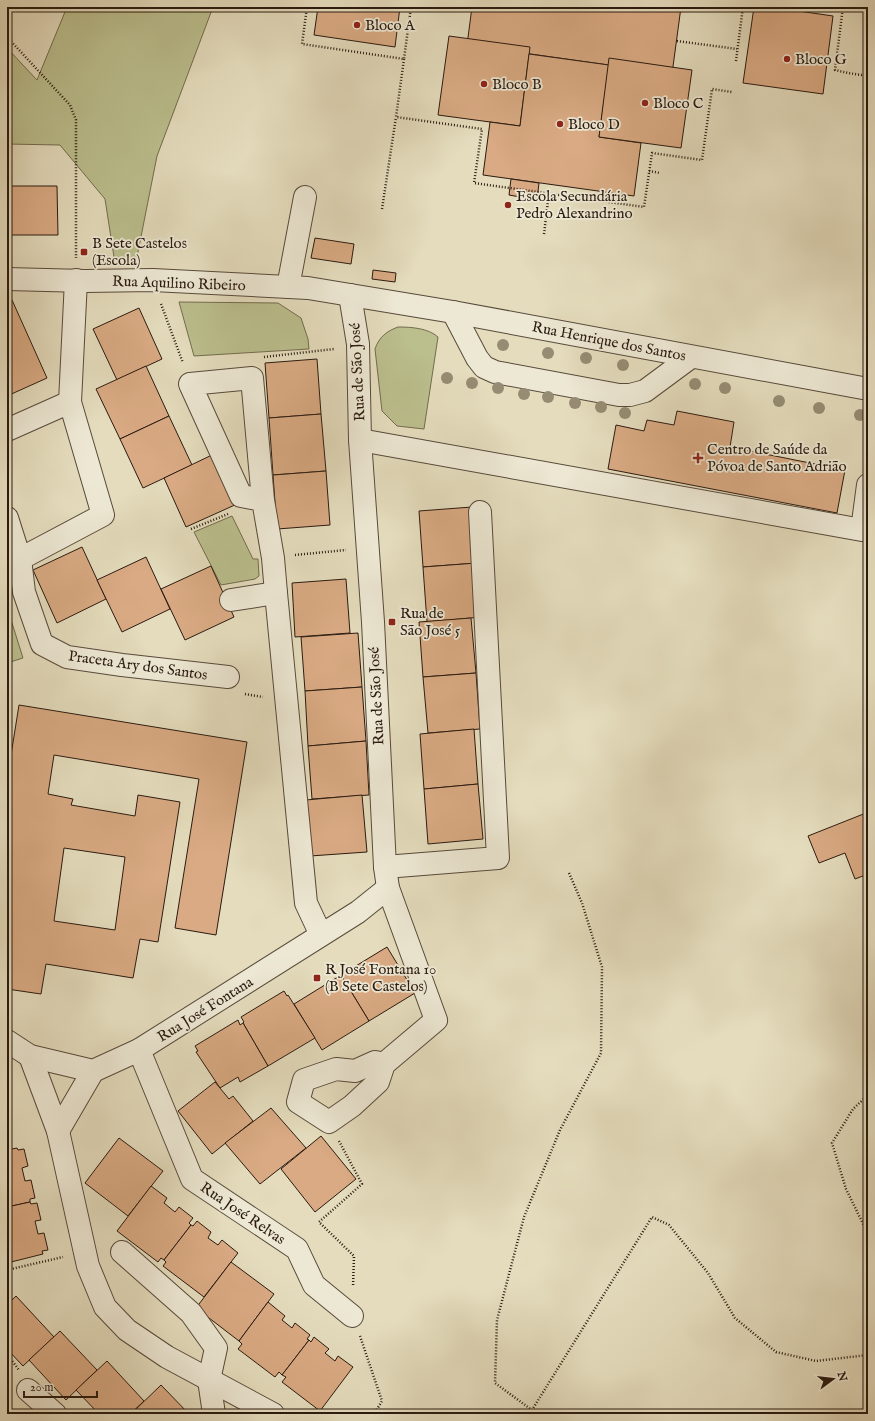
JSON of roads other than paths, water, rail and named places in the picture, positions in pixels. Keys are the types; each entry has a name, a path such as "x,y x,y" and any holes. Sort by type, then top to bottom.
{"street":[{"path":"288,287 305,197"},
{"name":"Rua Aquilino Ribeiro","path":"7,279 153,280 308,288 350,295"},
{"path":"20,559 103,514 70,402 76,280"},
{"name":"Rua Henrique dos Santos","path":"350,295 453,312 868,389"},
{"name":"Rua de São José","path":"350,295 358,344 360,440 368,548 387,877 436,1020 384,1064 378,1082 352,1106 329,1122 298,1102 304,1080 336,1069 356,1071 376,1062 384,1064"},
{"path":"453,312 477,358 484,368 495,372 619,395 630,395 644,391 691,357"},
{"path":"263,500 241,496 190,384 252,378 263,500 276,594 306,903 321,935"},
{"path":"7,430 70,402"},
{"path":"360,440 862,530 868,485"},
{"path":"387,877 498,858 480,512"},
{"name":"Praceta Ary dos Santos","path":"7,518 20,559 24,592 42,644 67,657 228,677"},
{"path":"231,600 276,594"},
{"name":"Rua José Fontana","path":"93,1070 140,1050 358,912 387,877"},
{"path":"7,1040 30,1056 93,1070 58,1132"},
{"name":"Rua José Relvas","path":"140,1050 192,1179 297,1249 314,1285 352,1316"},
{"path":"30,1056 58,1132 84,1252 88,1266 105,1307 128,1330 167,1357 273,1414"},
{"path":"122,1252 191,1313 216,1348 209,1380 214,1414"},
{"path":"28,1390 55,1414"}],"place":[{"name":"Bloco A","path":"357,25"},
{"name":"Bloco G","path":"787,59"},
{"name":"Bloco B","path":"484,84"},
{"name":"Bloco C","path":"645,103"},
{"name":"Bloco D","path":"560,124"},
{"name":"Escola Secundária Pedro Alexandrino","path":"508,205"},
{"name":"B Sete Castelos (Escola)","path":"84,252"},
{"name":"Centro de Saúde da Póvoa de Santo Adrião","path":"698,458"},
{"name":"Rua de São José 5","path":"392,622"},
{"name":"R José Fontana 10 (B Sete Castelos)","path":"317,978"}]}
